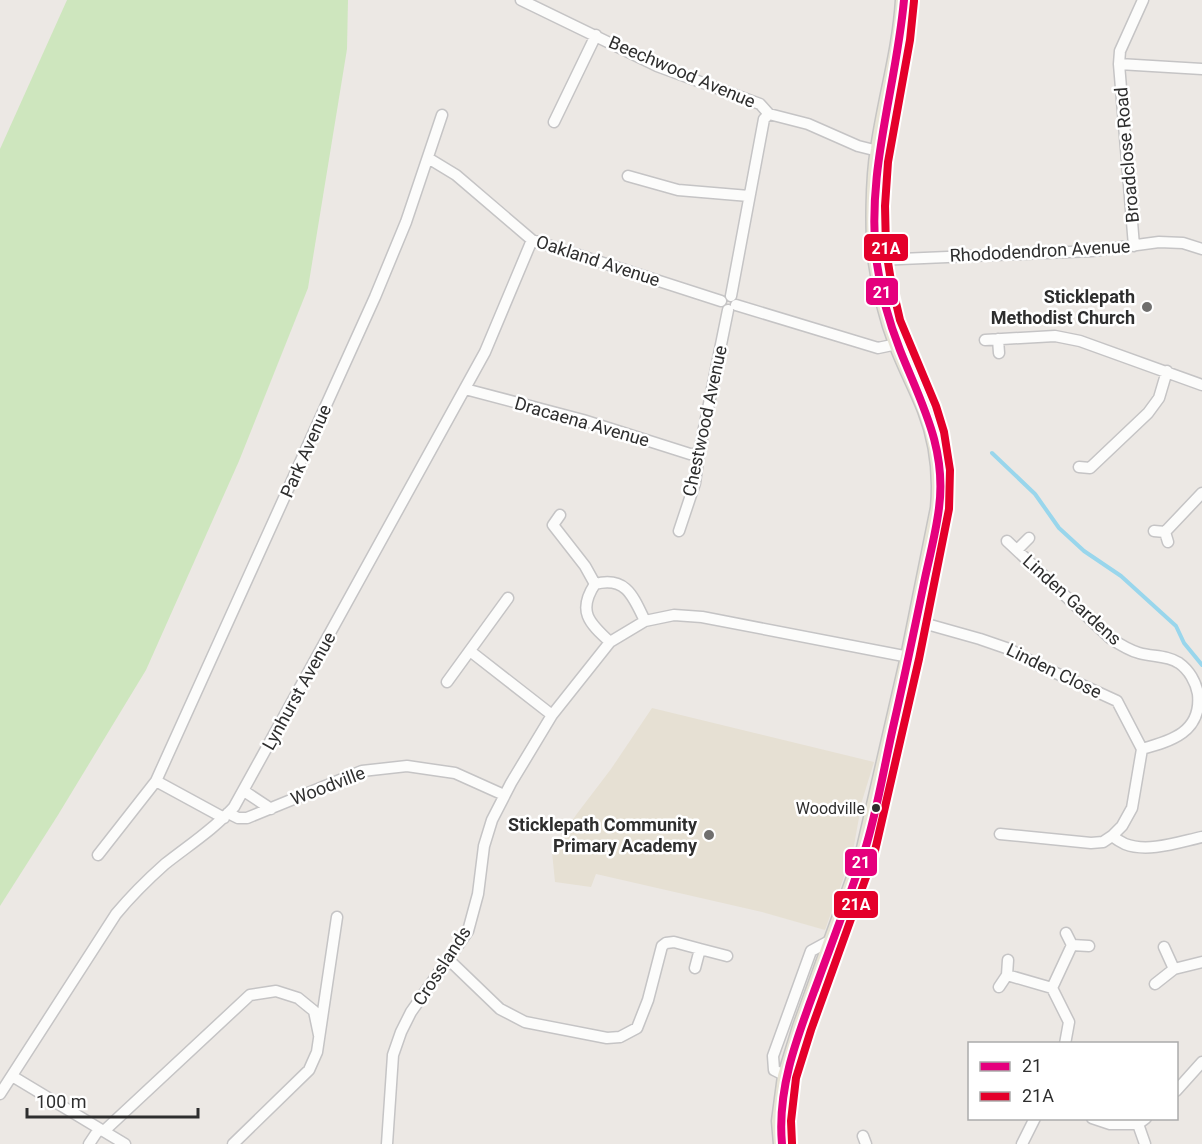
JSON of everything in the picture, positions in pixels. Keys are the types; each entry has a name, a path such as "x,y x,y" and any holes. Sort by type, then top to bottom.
{"main road":[{"path":"782,1144 780,1121 786,1076 801,1027 864,853 909,657 934,536 940,488 934,438 926,411 897,344 885,309 877,260 875,219 878,151 897,58 903,0"}],"street":[{"name":"Beechwood Avenue","path":"521,0 657,66 760,104 769,114 808,124 858,146 878,151"},
{"name":"Broadclose Road","path":"1134,246 1119,64 1120,51 1143,0"},
{"path":"554,122 596,35"},
{"name":"Broadclose Road","path":"1119,64 1202,69"},
{"name":"Chestwood Avenue","path":"679,531 695,483 748,196 764,119 769,114"},
{"name":"Park Avenue","path":"98,855 156,782 375,297 406,222 442,115"},
{"name":"Oakland Avenue","path":"428,158 456,175 532,240 878,348 897,344"},
{"path":"628,176 678,190 748,196"},
{"name":"Lynhurst Avenue","path":"0,1094 116,914 134,893 166,864 226,816 244,791 485,352 532,240"},
{"name":"Rhododendron Avenue","path":"877,260 1092,251 1159,242 1183,243 1202,249"},
{"path":"985,340 1055,336 1080,341 1202,385"},
{"path":"998,339 999,353"},
{"path":"1092,481 1084,467 1148,413 1159,398 1167,371"},
{"name":"Dracaena Avenue","path":"465,389 583,420 690,454 699,453"},
{"path":"1162,535 1202,493"},
{"path":"560,514 553,525 585,566 595,584"},
{"name":"Linden Gardens","path":"1017,550 1029,538"},
{"name":"Linden Gardens","path":"1008,541 1110,638 1123,647 1140,654 1163,656 1177,662 1186,668 1192,677 1198,689 1200,704 1196,718 1189,729 1178,737 1142,748"},
{"path":"595,584 615,582 625,587 645,621"},
{"path":"595,584 585,604 587,617 610,642"},
{"path":"447,682 508,598"},
{"path":"504,795 552,715 610,642 645,621 674,615 702,617 909,657"},
{"name":"Linden Close","path":"916,621 1009,649 1036,664 1117,701 1142,748"},
{"path":"470,651 552,715"},
{"path":"1000,834 1091,843 1102,842 1112,836 1122,826 1132,808 1142,748"},
{"name":"Woodville","path":"226,816 247,818 362,771 407,766 455,773 504,795"},
{"path":"156,782 226,816"},
{"name":"Woodville","path":"244,791 271,809"},
{"name":"Crosslands","path":"387,1144 393,1055 411,1012 468,931 474,913 483,846 504,795"},
{"path":"1112,836 1125,844 1142,847 1202,837"},
{"path":"232,1144 309,1070 317,1052 337,917"},
{"path":"1066,933 1072,945"},
{"path":"448,959 500,1008 525,1022 607,1038 620,1037 637,1028 648,1000 662,946 666,943 674,942 727,956"},
{"path":"1072,945 1089,946"},
{"path":"1052,988 1072,945"},
{"path":"1164,947 1174,969"},
{"path":"695,968 700,949"},
{"path":"999,987 1007,975 1008,960"},
{"path":"1155,984 1174,969 1202,962"},
{"path":"1007,975 1052,988 1069,1022 1065,1042"},
{"path":"89,1144 250,995 276,991 298,998 314,1011 320,1035"},
{"path":"1178,1089 1202,1062"},
{"path":"12,1076 125,1144"},
{"path":"1022,1144 1034,1120"},
{"path":"1096,1120 1110,1124 1142,1121 1145,1144"}],"shaded area":[{"name":"Sticklepath Community Primary Academy","path":"652,708 874,762 862,801 853,851 825,930 762,912 596,874 591,887 555,882 552,852"}],"green space":[{"path":"67,0 348,0 347,49 308,288 239,461 146,670 0,906 0,149"}],"waterway":[{"path":"992,453 1035,494 1059,528 1084,551 1121,576 1176,626 1184,643 1202,665"}],"transit line":[{"name":"21","path":"782,1144 782,1104 785,1085 801,1027 868,840 939,508 939,465 936,446 924,407 892,329 881,286 874,230 878,164 904,0"},
{"name":"21A","path":"792,1143 791,1121 796,1078 874,855 919,659 949,509 950,470 944,432 936,406 900,320 886,250 885,206 888,162 910,40 914,1"}],"place":[{"name":"Sticklepath Methodist Church","path":"1147,307"},
{"name":"Woodville","path":"876,808"},
{"name":"Sticklepath Community Primary Academy","path":"709,835"}]}
